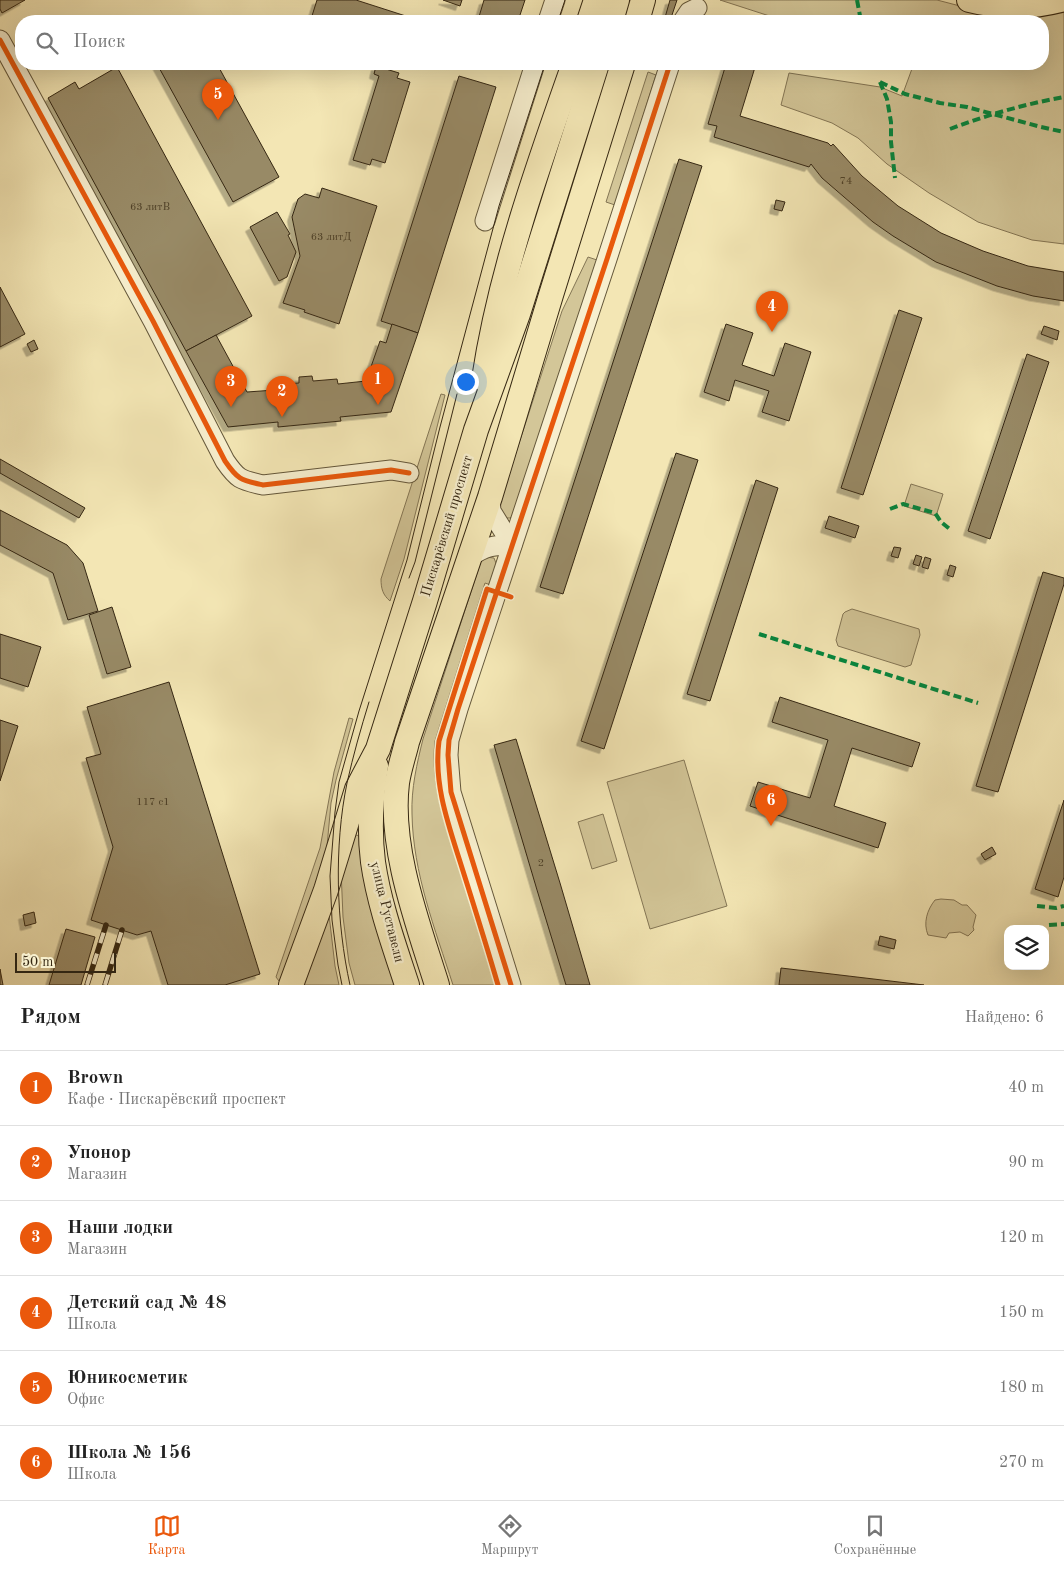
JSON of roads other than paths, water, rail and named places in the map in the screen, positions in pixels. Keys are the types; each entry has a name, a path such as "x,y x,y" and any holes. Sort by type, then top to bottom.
{"main road":[{"path":"591,15 596,0"},
{"path":"612,15 617,0"},
{"path":"639,15 643,0"},
{"path":"969,0 987,5 1012,7 1040,5 1061,0"},
{"path":"476,430 489,346 499,297 544,149 572,70"},
{"name":"Пискарёвский проспект","path":"290,985 326,890 357,789 378,749 476,430 518,314 595,70"},
{"path":"470,557 621,70"},
{"name":"улица Руставели","path":"437,985 417,922 401,859 396,820 397,783 407,742 470,557"},
{"name":"улица Руставели","path":"378,749 370,822 374,862 381,898 407,985"}],"street":[{"path":"550,15 555,0"},
{"path":"686,15 688,12 697,8"},
{"path":"0,40 15,68"},
{"path":"16,70 153,321 225,461 236,476 263,486 391,470 409,473"},
{"path":"485,221 533,70"},
{"path":"511,985 451,792 448,755 449,740 668,70"},
{"path":"490,497 491,510 512,545"},
{"path":"470,557 480,549 487,547 512,545"}],"tram line":[{"path":"560,15 565,0"},
{"path":"342,985 332,920 330,876 339,782 359,711 407,560 440,427 499,206 543,70"},
{"path":"409,578 415,562 457,394"},
{"path":"350,985 339,910 340,832 347,783 369,702"}],"railway":[{"path":"87,985 106,925"},
{"path":"105,985 122,930"}],"place":[{"name":"Юникосметик","path":"218,120"},
{"name":"Детский сад № 48","path":"772,332"},
{"name":"Brown","path":"378,405"},
{"name":"Наши лодки","path":"231,407"},
{"name":"Упонор","path":"282,417"},
{"name":"Школа № 156","path":"771,826"}]}
